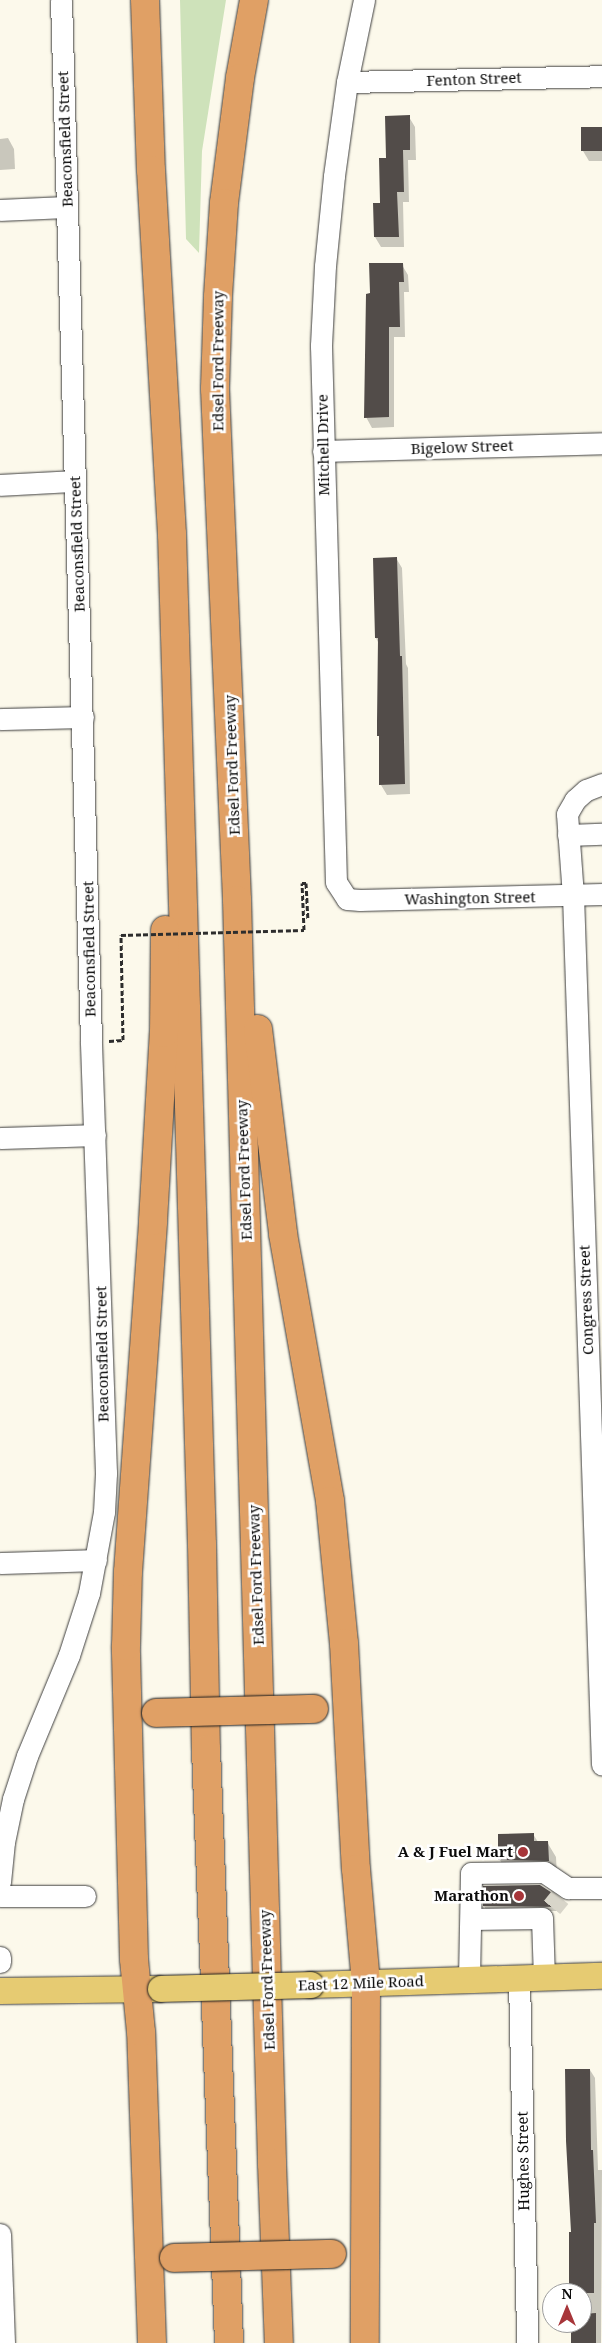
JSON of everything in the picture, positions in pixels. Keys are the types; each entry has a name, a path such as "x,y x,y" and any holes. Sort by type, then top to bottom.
{"highway":[{"path":"144,0 151,180 172,534 202,1544 206,1749 229,2343"},
{"name":"Edsel Ford Freeway","path":"254,0 240,78 224,203 215,389 237,900 272,2164 279,2343"},
{"path":"152,2343 141,2032 149,1989 128,1734 128,1572 153,1221 164,1033 166,965 160,718 172,534"},
{"path":"237,900 254,979 261,1068 283,1234 330,1501 339,1584 356,1869 366,1984 366,2343"},
{"path":"128,1734 140,1720 156,1713 314,1709 334,1714 342,1719 349,1728"},
{"path":"147,2236 159,2252 174,2258 332,2254 351,2247 366,2229"}],"main road":[{"name":"East 12 Mile Road","path":"0,1991 366,1984 469,1979 602,1976"}],"street":[{"name":"Beaconsfield Street","path":"0,1882 4,1842 13,1799 27,1756 69,1654 89,1592 104,1512 106,1473 91,1041 61,0"},
{"name":"Mitchell Drive","path":"341,893 336,882 334,859 322,451 321,346 325,266 334,176 347,82 364,0"},
{"name":"Fenton Street","path":"347,82 602,76"},
{"path":"0,210 66,207"},
{"name":"Bigelow Street","path":"322,451 602,443"},
{"path":"0,485 75,481"},
{"path":"0,719 83,717"},
{"name":"Congress Street","path":"602,784 586,790 575,800 567,814 574,895 602,1765"},
{"path":"568,835 602,834"},
{"name":"Washington Street","path":"341,893 346,899 360,900 602,894"},
{"path":"0,1138 95,1135"},
{"path":"0,1563 96,1560"},
{"path":"469,1979 471,1873 544,1872 556,1903"},
{"path":"471,1919 556,1903 602,1888"},
{"path":"0,1896 85,1896"},
{"name":"Hughes Street","path":"527,2343 531,1978 556,1903"},
{"path":"0,1957 0,1962"},
{"path":"0,2234 4,2343"}],"path":[{"path":"91,1041 123,1040 121,935 304,930 302,882 306,882 308,919"}],"green space":[{"path":"180,0 226,0 202,151 199,253 186,239"}],"building":[{"path":"410,115 410,150 403,150 404,192 397,192 399,237 374,237 373,203 380,203 379,158 386,158 385,116"},
{"path":"581,127 602,127 602,151 581,151"},
{"path":"369,263 403,263 404,282 399,282 400,327 389,327 389,417 364,418 366,294 370,293"},
{"path":"397,557 400,656 402,656 405,784 379,785 379,736 377,736 378,638 375,638 373,558"},
{"path":"534,1833 534,1841 548,1841 549,1861 498,1860 498,1834"},
{"path":"540,1885 560,1898 560,1907 483,1906 483,1886"},
{"path":"565,2069 590,2069 591,2150 593,2150 596,2223 594,2223 594,2293 592,2293 592,2283 569,2283 569,2232 571,2232 566,2141"},
{"path":"592,2313 596,2313 596,2343 571,2343 571,2333 592,2333"}],"tunnel":[{"path":"552,1907 560,1897"}],"place":[{"name":"A & J Fuel Mart","path":"523,1852"},
{"name":"Marathon","path":"519,1896"}]}
